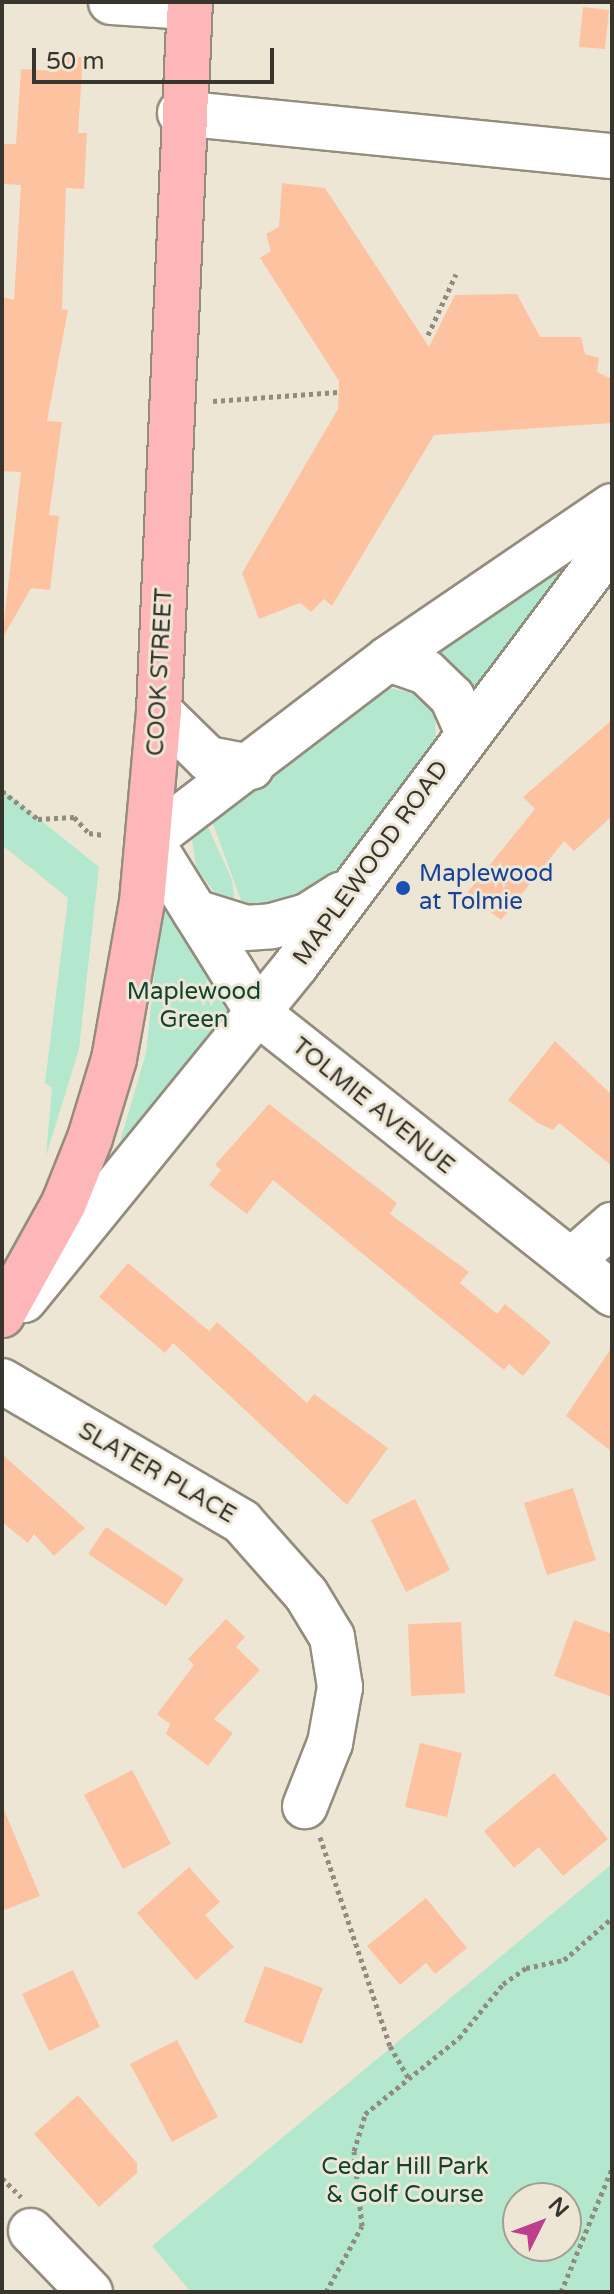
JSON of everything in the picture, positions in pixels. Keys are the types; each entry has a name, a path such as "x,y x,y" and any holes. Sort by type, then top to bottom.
{"main road":[{"name":"COOK STREET","path":"2,1315 64,1203 90,1138 114,1059 150,840 159,711 180,113 190,4"}],"street":[{"path":"111,2 190,4"},
{"path":"180,113 612,156"},
{"path":"150,840 251,767 388,659 612,506"},
{"name":"MAPLEWOOD ROAD","path":"2,1327 296,965 467,731 612,544"},
{"path":"388,659 426,672 452,697 467,731"},
{"path":"159,711 208,759 251,767"},
{"name":"TOLMIE AVENUE","path":"150,840 258,1013 322,1069 612,1294"},
{"path":"195,912 246,928 272,926 307,916 356,885"},
{"path":"296,965 300,1010 322,1069"},
{"path":"571,1261 612,1225"},
{"name":"SLATER PLACE","path":"2,1381 242,1522 306,1594 332,1637 340,1687 330,1743 305,1806"},
{"path":"31,2231 90,2292"}],"path":[{"path":"428,335 456,274"},
{"path":"213,401 338,392"},
{"path":"2,791 38,819 74,817 89,833 104,835"},
{"path":"305,1806 347,1900 390,2046 409,2079"},
{"path":"326,2292 362,2226 356,2130 409,2079 459,2038 503,1984 526,1968 564,1960 612,1918"},
{"path":"561,2292 612,2168"}],"green space":[{"path":"586,543 472,698 428,653"},
{"path":"383,687 419,694 435,715 436,742 340,872 265,908 243,906 208,810"},
{"name":"Maplewood Green","path":"2,789 99,867 79,1049 46,1156 52,1088 45,1083 68,898 2,845"},
{"path":"203,816 232,880 235,904 215,893 196,867 192,840"},
{"name":"Maplewood Green","path":"164,887 240,1003 112,1169 146,1053"},
{"name":"Cedar Hill Park & Golf Course","path":"612,1864 612,2292 191,2292 152,2246"}],"building":[{"path":"583,7 609,10 605,49 579,47"},
{"path":"56,56 83,57 78,133 87,133 84,189 66,188 62,309 68,310 47,421 62,422 49,515 59,516 50,590 31,588 2,639 21,472 2,471 2,297 14,300 21,185 2,184 2,144 16,144 21,69 56,71"},
{"path":"282,183 325,188 429,347 455,295 517,294 540,337 581,337 585,354 599,358 597,372 612,379 612,423 434,435 332,606 324,599 311,612 300,603 259,619 242,573 338,409 339,381 260,258 271,251 266,234 279,227"},
{"path":"612,720 612,816 574,851 564,841 501,920 467,893 535,809 523,797"},
{"path":"555,1041 612,1095 612,1166 559,1123 553,1130 538,1123 508,1100"},
{"path":"269,1104 397,1203 390,1214 469,1272 460,1283 497,1314 505,1304 551,1342 523,1376 509,1364 504,1370 273,1180 247,1214 209,1185 221,1170 215,1165"},
{"path":"128,1263 209,1331 217,1322 307,1403 314,1394 388,1448 347,1505 173,1343 165,1353 99,1297"},
{"path":"612,1347 612,1452 566,1416"},
{"path":"2,1454 85,1528 54,1556 34,1534 28,1543 2,1522"},
{"path":"573,1488 596,1560 547,1575 524,1503"},
{"path":"415,1499 450,1570 406,1592 371,1520"},
{"path":"106,1527 184,1579 166,1606 88,1554"},
{"path":"226,1619 245,1637 236,1647 260,1670 214,1719 233,1733 208,1766 166,1734 170,1724 157,1714 194,1665 188,1659"},
{"path":"574,1620 612,1634 612,1697 554,1676"},
{"path":"461,1622 465,1693 411,1696 408,1624"},
{"path":"420,1743 462,1753 447,1817 405,1807"},
{"path":"132,1770 171,1844 123,1869 84,1795"},
{"path":"554,1773 608,1839 563,1876 539,1847 514,1868 484,1831"},
{"path":"2,1805 40,1896 2,1911"},
{"path":"189,1867 220,1902 205,1915 234,1947 196,1980 137,1913"},
{"path":"426,1898 467,1948 435,1974 426,1963 400,1985 367,1946"},
{"path":"265,1966 323,1988 302,2044 244,2022"},
{"path":"73,1970 100,2027 49,2051 22,1994"},
{"path":"177,2040 218,2117 172,2142 130,2064"},
{"path":"78,2095 137,2163 137,2173 99,2207 34,2134"}],"place":[{"name":"Maplewood at Tolmie","path":"403,888"}]}
